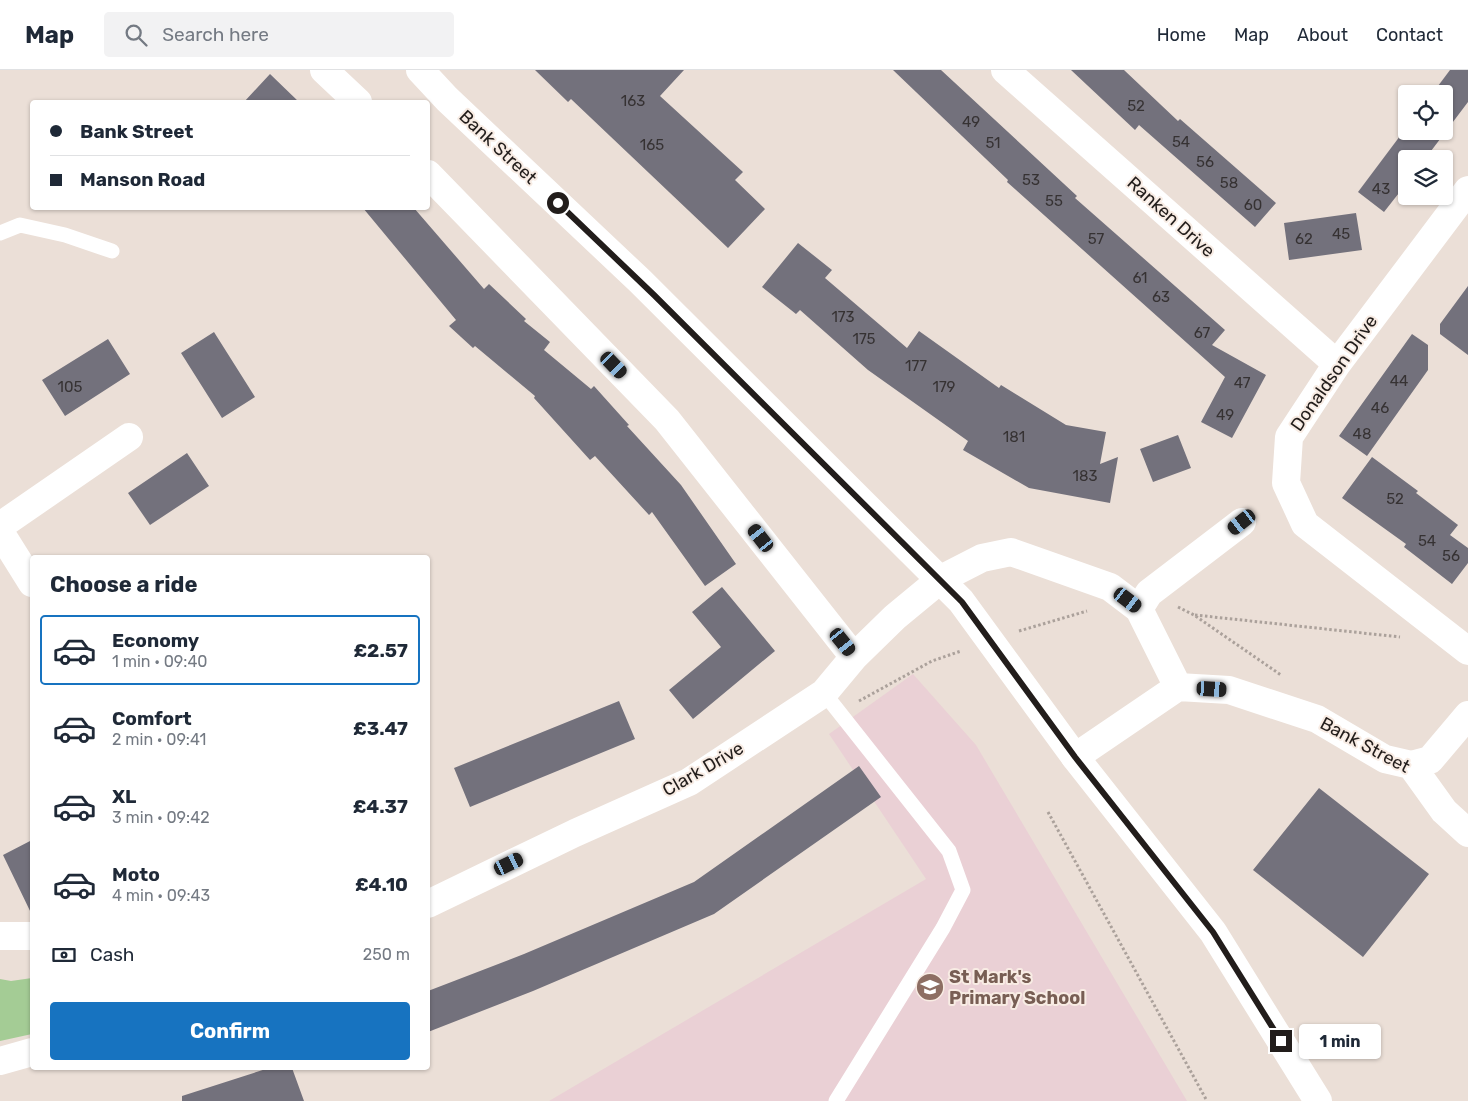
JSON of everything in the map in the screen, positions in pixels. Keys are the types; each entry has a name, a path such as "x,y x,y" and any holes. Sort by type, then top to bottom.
{"street":[{"path":"324,70 356,100"},
{"name":"Bank Street","path":"420,70 447,99 640,281 941,579 973,617 1075,757 1213,932 1318,1101"},
{"name":"Ranken Drive","path":"1005,70 1337,364"},
{"path":"430,176 667,420 854,657"},
{"name":"Donaldson Drive","path":"1468,190 1337,364 1289,437 1286,483 1305,524 1468,651"},
{"path":"0,526 129,437"},
{"path":"1144,601 1242,522"},
{"path":"0,532 30,581"},
{"path":"941,579 982,558 1011,552 1144,601 1178,687 1075,757"},
{"name":"Clark Drive","path":"430,903 575,833 689,782 824,694 854,657 894,617 941,579"},
{"name":"Bank Street","path":"1178,687 1229,690 1317,719 1385,759 1412,765 1444,811 1468,833"},
{"path":"1412,765 1430,760 1468,716"},
{"path":"0,936 30,936"},
{"path":"0,1061 30,1053"}],"lane":[{"path":"0,233 20,224 65,235 112,251"},
{"path":"824,694 949,851 963,890 943,928 836,1101"}],"path":[{"path":"1144,601 1194,615 1409,638"},
{"path":"1194,615 1283,676"},
{"path":"1048,812 1207,1101"}],"shaded area":[{"name":"St Mark's Primary School","path":"913,674 976,745 1187,1101 549,1101 926,879 829,734"}],"green space":[{"path":"30,978 30,1034 0,1041 0,979 11,981"}],"building":[{"path":"535,70 684,70 660,96 743,172 735,180 765,209 728,248 571,99 568,102"},
{"path":"893,70 941,70 1077,196 1075,198 1225,330 1212,345 1266,375 1232,438 1201,422 1225,377 1007,182 1008,180"},
{"path":"1071,70 1124,70 1178,121 1180,119 1276,203 1255,227 1139,125 1135,130"},
{"path":"1450,70 1468,70 1468,102 1453,122 1453,85 1439,85"},
{"path":"270,74 297,100 246,100"},
{"path":"1398,139 1439,140 1432,150 1398,150 1398,194 1384,212 1358,192"},
{"path":"365,210 416,210 484,289 489,284 526,319 524,321 550,342 544,350 591,389 594,386 629,425 627,426 681,485 736,564 705,586 652,512 649,515 595,456 590,460 534,398 535,396 475,346 473,348 449,326 456,320"},
{"path":"1356,213 1362,250 1289,260 1284,223"},
{"path":"798,243 832,270 825,278 907,348 919,331 999,388 1001,385 1066,425 1106,432 1100,464 1118,457 1110,503 1029,488 963,450 968,441 868,370 800,310 796,314 762,287"},
{"path":"1468,286 1468,355 1440,334 1440,324"},
{"path":"214,332 255,397 222,418 181,353"},
{"path":"1412,334 1428,345 1428,370 1367,456 1339,436"},
{"path":"108,339 130,374 65,416 42,380"},
{"path":"1178,435 1191,468 1153,482 1140,449"},
{"path":"187,453 209,486 150,525 128,493"},
{"path":"1372,457 1418,491 1416,493 1458,525 1450,535 1468,548 1468,563 1452,584 1404,547 1406,544 1342,498"},
{"path":"722,587 775,651 693,719 669,690 721,647 692,612"},
{"path":"619,701 635,739 470,807 454,768"},
{"path":"859,766 881,797 714,914 533,991 430,1031 430,990 524,954 694,882"},
{"path":"1319,788 1429,874 1363,957 1253,870"},
{"path":"30,841 30,911 3,855"},
{"path":"263,1070 293,1070 304,1101 182,1101 182,1096"}],"place":[{"name":"St Mark's Primary School","path":"930,987"}],"route":[{"path":"558,203 654,295 962,602 1075,757 1213,932 1281,1041"}]}
